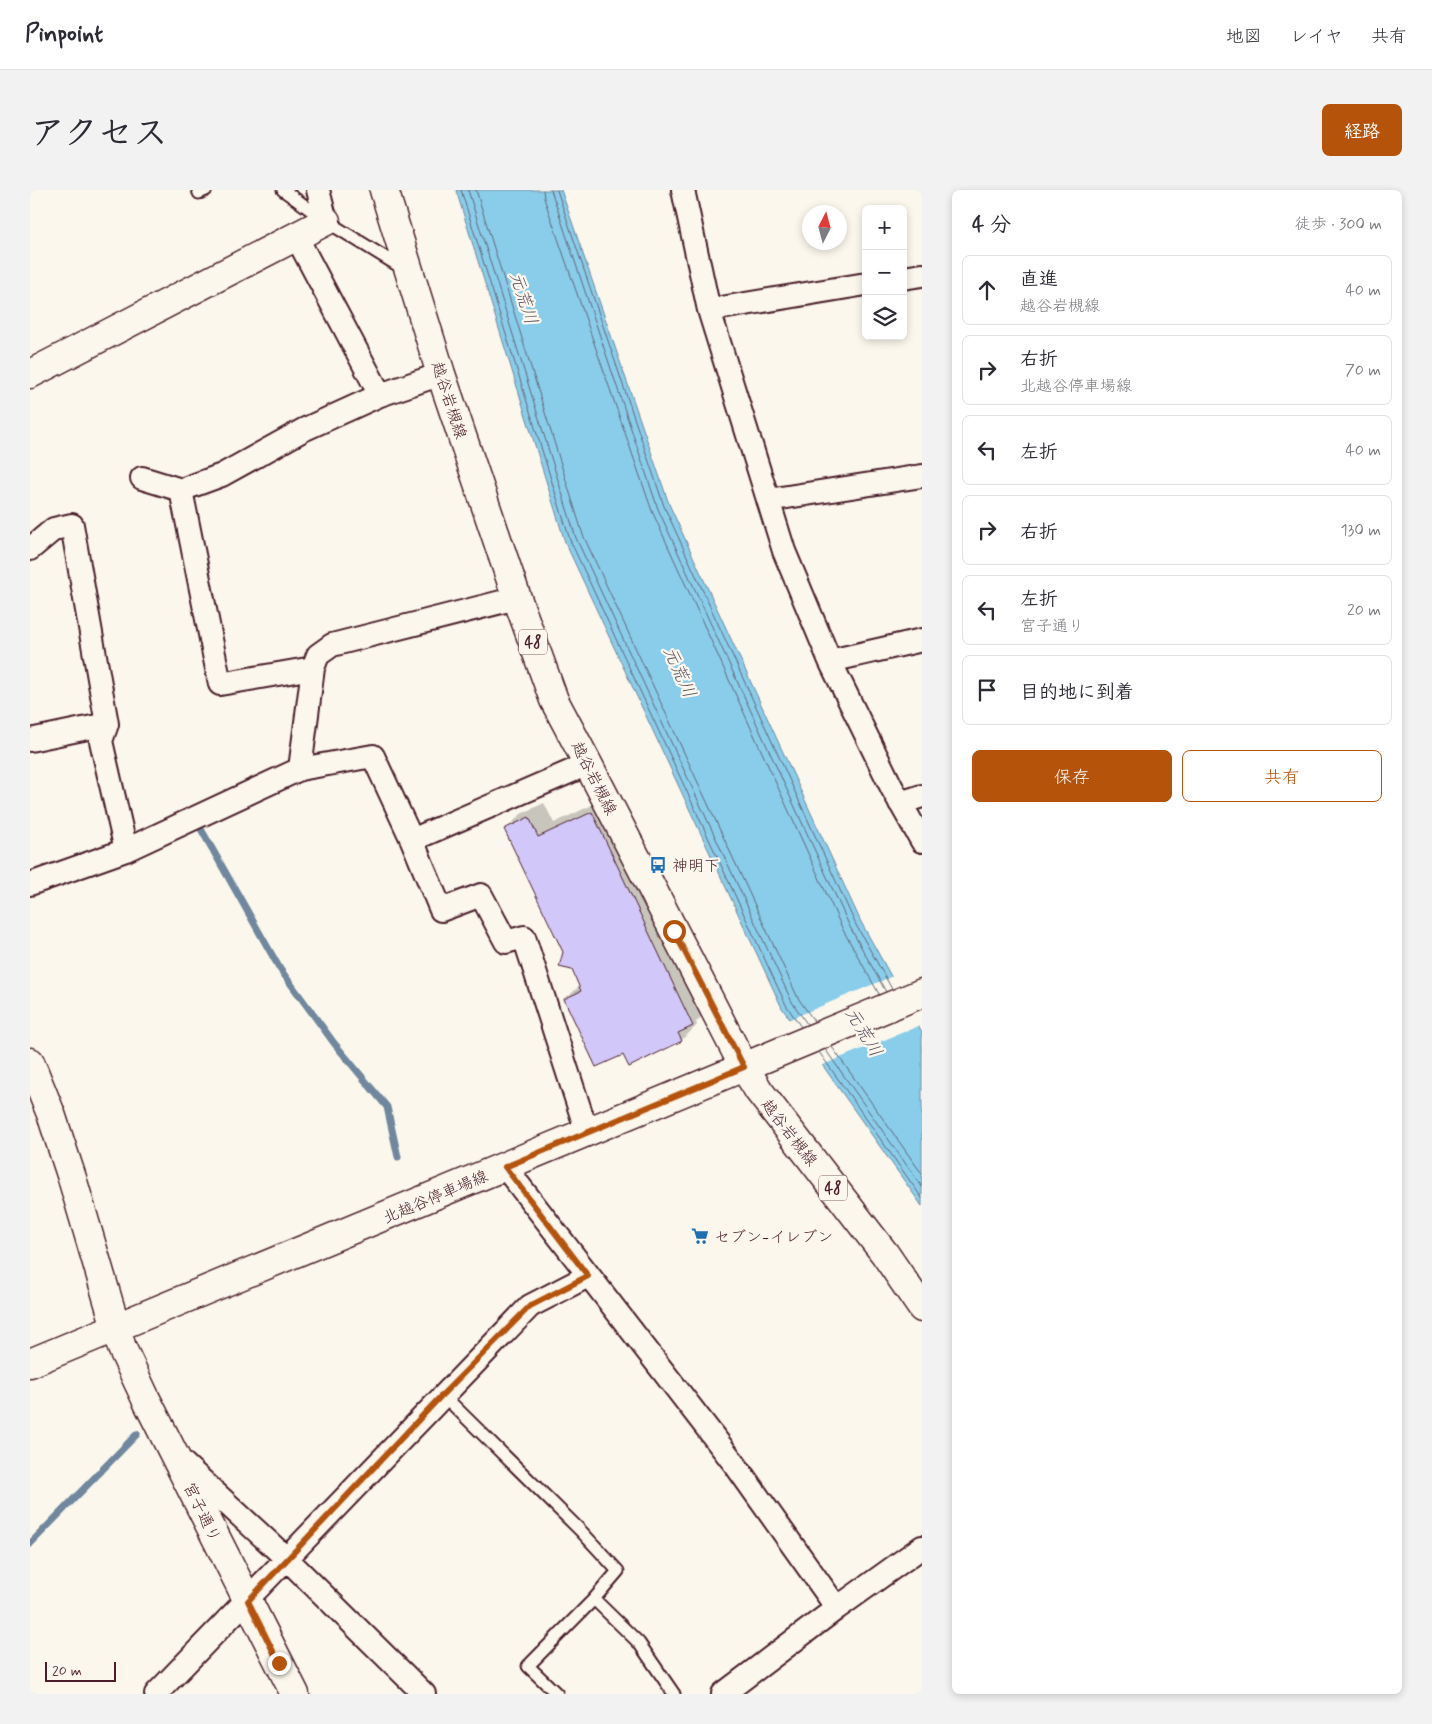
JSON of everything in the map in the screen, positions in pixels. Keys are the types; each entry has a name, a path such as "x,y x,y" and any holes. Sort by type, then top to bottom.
{"main road":[{"name":"越谷岩槻線","path":"384,190 440,374 554,700 754,1062 758,1091 885,1254 922,1308"},
{"path":"30,374 326,221"},
{"name":"北越谷停車場線","path":"30,1363 922,993"},
{"name":"宮子通り","path":"30,1062 51,1114 72,1178 122,1348 295,1694"}],"street":[{"path":"318,190 326,221"},
{"path":"683,190 709,310 784,551 830,661 900,803 922,841"},
{"path":"296,236 380,394"},
{"path":"907,277 922,275"},
{"path":"709,310 862,285"},
{"path":"142,478 181,490 222,476 303,430 380,394 440,374"},
{"path":"768,500 922,476"},
{"path":"181,490 220,684 313,668"},
{"path":"30,549 54,529 72,525 107,724 101,741 126,850"},
{"path":"300,769 313,668 318,655 332,645 517,598"},
{"path":"830,661 922,640"},
{"path":"30,740 107,724"},
{"path":"30,884 126,850 300,769 373,756 412,840 441,910 481,895 506,942 524,937 587,1132"},
{"path":"412,840 588,764"},
{"path":"900,803 922,796"},
{"path":"505,1167 734,1463 837,1608"},
{"path":"156,1694 248,1601 442,1395 530,1306 588,1276"},
{"path":"176,1456 287,1559 424,1694"},
{"path":"723,1694 922,1547"}],"lane":[{"path":"198,190 199,193 206,190"},
{"path":"283,190 326,221 408,271"},
{"path":"442,1395 580,1530 618,1571 594,1599 528,1666 557,1694"},
{"path":"594,1599 639,1644 674,1694"}],"water":[{"name":"元荒川","path":"456,190 561,190 669,504 861,922 922,1032 922,1206 782,1008 565,542"}],"pier":[{"path":"893,976 921,1025 820,1066 788,1020"}],"building":[{"path":"592,812 693,1026 678,1033 682,1041 629,1067 623,1055 596,1067 564,999 581,991 572,970 559,967 563,952 504,829 529,817 538,837"}],"waterway":[{"path":"201,829 280,969 334,1043 387,1107 398,1157"},
{"path":"30,1544 137,1434"}],"place":[{"name":"神明下","path":"658,865"},
{"name":"セブン-イレブン","path":"700,1236"}],"route":[{"path":"279,1663 248,1601 442,1395 530,1306 588,1276 505,1167 744,1067 674,931"}]}
